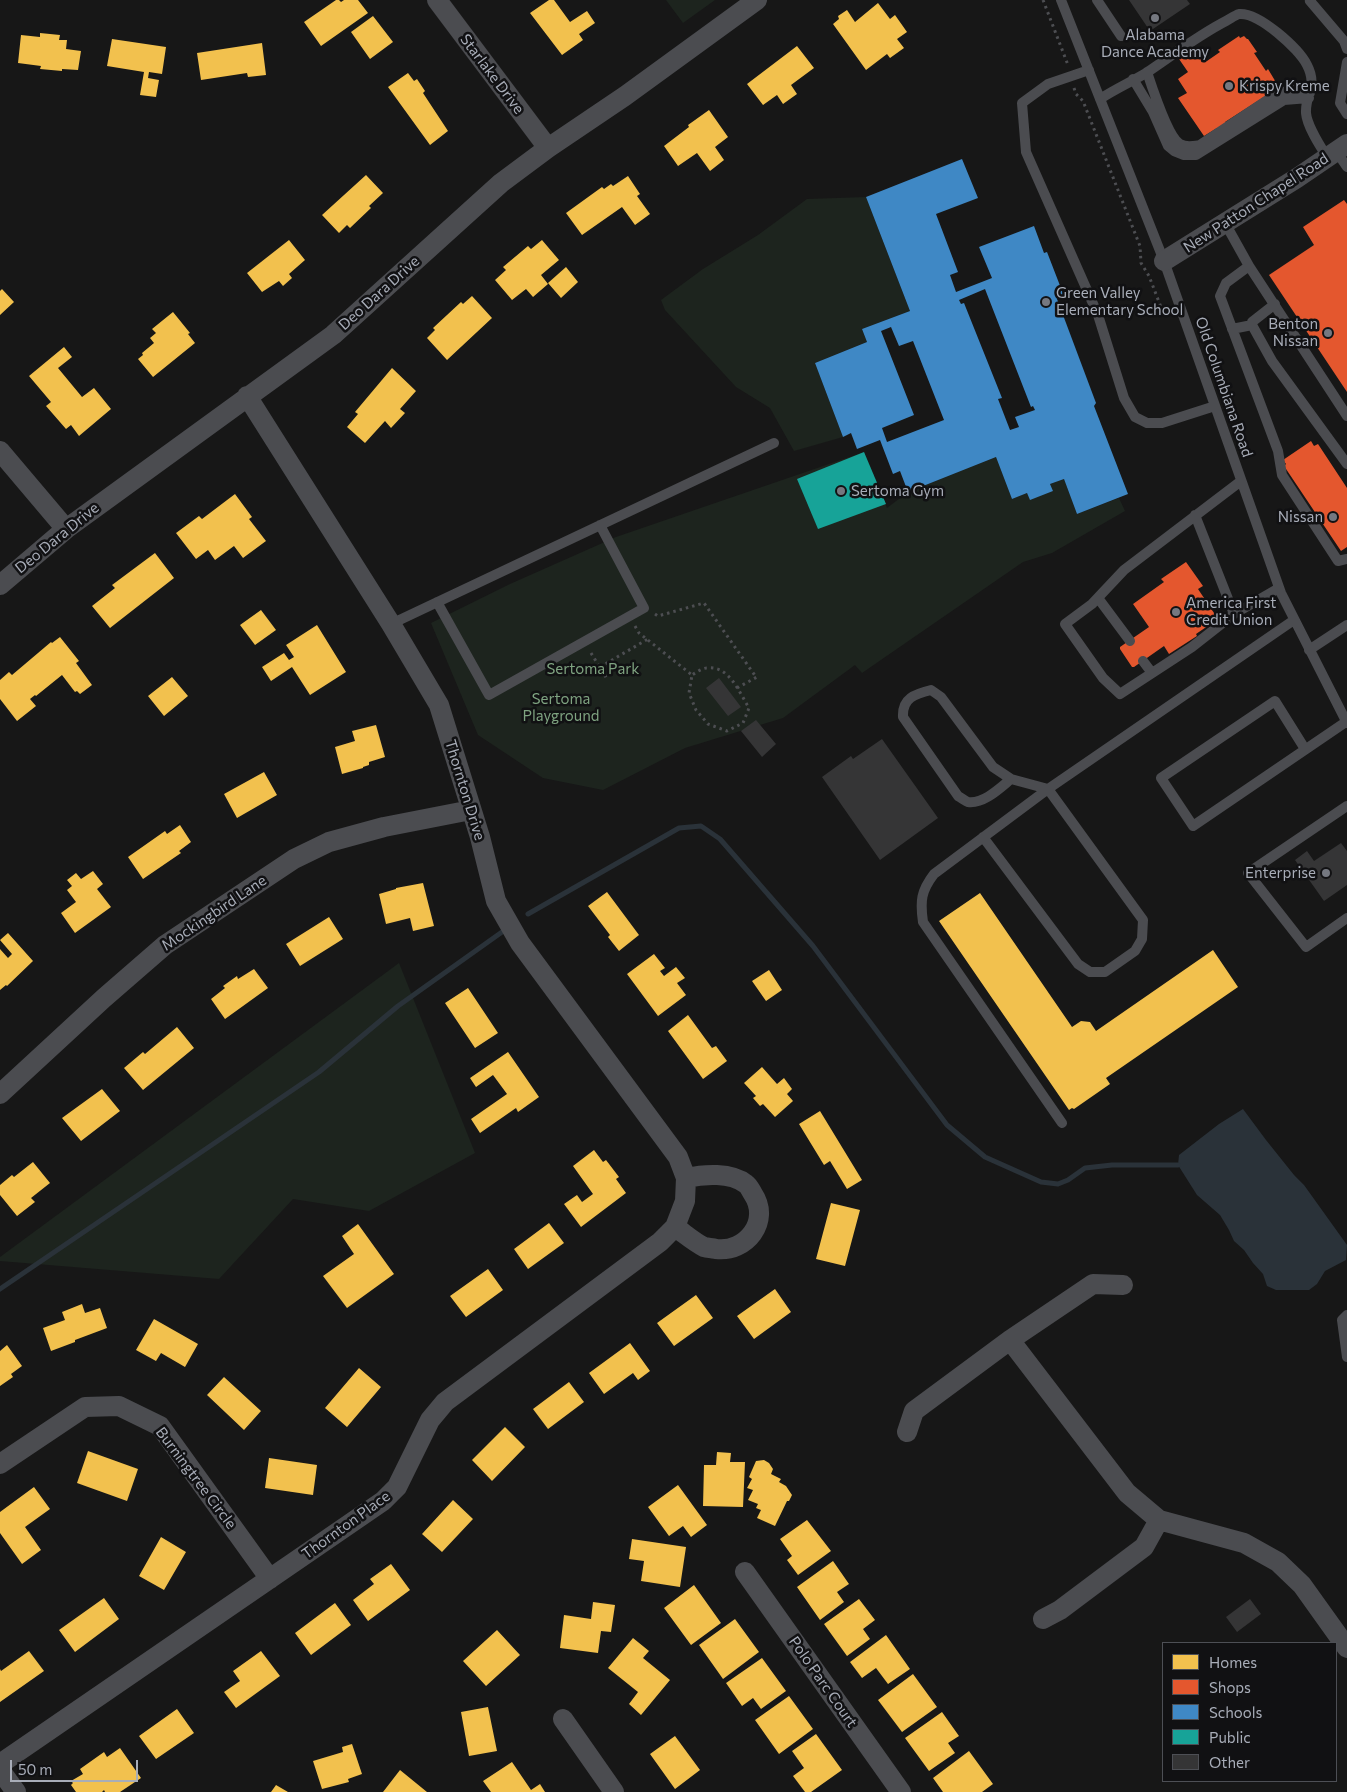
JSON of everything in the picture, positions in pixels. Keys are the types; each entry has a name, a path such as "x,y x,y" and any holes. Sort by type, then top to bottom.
{"street":[{"name":"Starlake Drive","path":"437,0 548,148"},
{"name":"Deo Dara Drive","path":"0,585 66,529 333,335 486,196 548,148 625,96 757,0"},
{"name":"New Patton Chapel Road","path":"1164,261 1339,155"},
{"name":"Thornton Drive","path":"248,396 391,624 439,705 470,810 480,837 496,902 516,936 678,1157 686,1178 685,1202 676,1227"},
{"path":"0,450 66,529"},
{"name":"Mockingbird Lane","path":"0,1094 104,998 165,946 294,859 329,842 384,827 470,810"},
{"path":"676,1227 705,1248 725,1250 749,1238 757,1225 760,1211 755,1198 746,1184 728,1176 707,1174 686,1178"},
{"name":"Thornton Place","path":"0,1764 383,1501 397,1486 430,1420 445,1402 660,1242 676,1227"},
{"path":"908,1432 914,1411 1010,1340 1093,1284 1123,1285"},
{"path":"1010,1340 1127,1493 1159,1520 1244,1543 1278,1562 1302,1585 1347,1648"},
{"name":"Burningtree Circle","path":"0,1464 85,1407 119,1406 160,1426 270,1579"},
{"path":"1043,1619 1060,1610 1144,1547 1159,1520"},
{"name":"Polo Parc Court","path":"745,1572 894,1790"},
{"path":"563,1720 614,1792"},
{"path":"0,1770 16,1792"}],"lane":[{"name":"Old Columbiana Road","path":"1061,0 1164,261 1279,588 1347,722"},
{"path":"1097,0 1122,36"},
{"path":"1310,0 1344,41 1347,49"},
{"path":"1100,99 1147,72 1194,38 1240,14 1252,17 1273,30 1290,44 1307,64 1313,80 1306,114 1315,136 1339,155"},
{"path":"1347,62 1340,103 1347,114"},
{"path":"1089,70 1048,84 1022,104 1026,152 1098,315 1124,398 1135,417 1147,423 1162,423 1215,406"},
{"path":"1147,72 1173,137 1180,144 1190,147 1200,145 1278,93 1291,90 1310,96"},
{"path":"1133,79 1153,112 1168,146 1184,155 1196,155 1284,100 1310,96"},
{"path":"1225,224 1274,304 1347,416"},
{"path":"1250,266 1226,283 1220,296 1278,451 1282,475 1338,560 1347,559"},
{"path":"1274,304 1252,322 1252,326 1272,361 1347,464"},
{"path":"1232,329 1252,326"},
{"path":"391,624 774,443"},
{"path":"1241,481 1124,570 1098,598 1065,624 1103,678 1120,694 1192,647 1234,614 1279,588"},
{"path":"1195,515 1234,614"},
{"path":"436,602 489,694 644,608 600,525"},
{"path":"1098,598 1130,640"},
{"path":"1062,1123 923,922 921,904 925,886 934,874 1048,789 1294,620"},
{"path":"1309,650 1347,625"},
{"path":"1144,660 1152,673"},
{"path":"983,837 1078,964 1090,972 1105,972 1134,950 1142,939 1143,920 1048,789 1011,779 993,767 941,697 931,690 917,694 905,703 903,717 958,796 968,802 979,801 992,794 1011,779"},
{"path":"1305,750 1275,702 1161,778 1193,826 1347,722"},
{"path":"1346,809 1248,873 1306,947 1347,918"},
{"path":"1347,1315 1342,1320 1347,1357"}],"path":[{"path":"1043,0 1064,51 1076,94 1083,101 1140,246 1141,263 1149,276 1164,315"},
{"path":"644,608 658,616 704,604 757,677 737,688"},
{"path":"629,617 639,633 692,675"},
{"path":"600,667 648,640"},
{"path":"584,642 607,679"},
{"path":"706,668 716,668 728,675 749,708 743,723 727,731 708,724 696,710 690,693 692,675 706,668"}],"green space":[{"path":"666,0 715,0 683,23"},
{"path":"866,197 910,311 862,329 867,342 815,363 843,437 794,451 770,408 736,387 665,310 661,300 703,269 758,235 807,199"},
{"name":"Sertoma Park","path":"864,452 887,508 908,492 996,457 1012,499 1027,493 1030,499 1053,491 1050,484 1064,479 1077,514 1119,498 1125,511 1052,553 1023,562 862,673 855,665 783,718 685,748 603,790 543,778 478,735 431,623 510,584 616,537"},
{"path":"399,963 475,1153 369,1211 293,1199 219,1279 0,1261 0,1257"}],"shaded area":[{"path":"1243,1109 1294,1175 1304,1185 1347,1245 1346,1260 1325,1271 1317,1284 1309,1290 1276,1290 1267,1286 1263,1274 1244,1250 1234,1241 1220,1215 1197,1195 1178,1165 1179,1155 1219,1124"}],"building: Homes":[{"path":"336,0 341,2 344,0 358,0 368,13 321,46 304,22"},
{"path":"549,0 554,0 570,22 587,11 595,23 579,34 583,40 562,55 530,13"},
{"path":"878,3 890,19 895,15 907,32 897,39 904,48 890,58 887,54 866,70 833,24 839,19 838,16 847,10 855,22"},
{"path":"373,16 393,42 370,59 351,32"},
{"path":"40,33 60,35 59,40 67,40 66,49 81,51 78,70 40,69 41,66 18,63 21,35 40,37"},
{"path":"112,39 166,47 162,74 149,72 148,78 159,80 156,97 140,95 144,72 107,66"},
{"path":"262,43 266,75 248,77 247,73 201,80 197,53"},
{"path":"797,46 814,68 791,85 797,94 783,104 777,95 763,105 747,84"},
{"path":"408,73 414,81 417,79 425,91 423,93 448,131 430,145 388,87"},
{"path":"709,110 728,137 715,147 724,160 710,171 697,153 678,166 664,146"},
{"path":"366,175 383,193 369,206 371,208 350,228 347,225 339,233 322,215"},
{"path":"628,176 640,194 637,196 650,214 635,225 622,207 582,235 566,213 602,187 604,189 611,184 613,186"},
{"path":"289,240 305,260 289,274 292,278 283,286 279,281 262,292 247,273"},
{"path":"542,240 559,260 541,275 548,284 533,297 526,289 512,300 495,280 506,270 503,267 528,246 531,249"},
{"path":"566,267 578,282 561,298 548,283"},
{"path":"2,289 14,302 0,315 0,291"},
{"path":"472,296 492,318 447,360 427,338 435,330 433,328 461,302 463,304"},
{"path":"173,312 190,333 188,334 195,343 153,377 138,359 154,343 150,338 156,333 152,329"},
{"path":"64,347 72,357 58,368 82,397 94,388 111,409 79,436 71,425 66,429 46,406 51,402 29,376"},
{"path":"392,368 416,391 400,409 405,413 391,428 385,421 365,443 347,427 358,414 355,412"},
{"path":"235,494 252,517 249,519 266,541 243,558 234,546 215,560 208,550 196,559 176,533 199,516 202,519"},
{"path":"155,553 174,578 110,628 92,606 115,588 112,585"},
{"path":"261,610 276,630 255,645 240,625"},
{"path":"317,625 346,672 310,695 292,667 271,681 262,667 284,653 289,660 294,657 286,645"},
{"path":"60,637 79,661 76,663 92,685 80,694 77,691 75,692 62,675 30,699 36,706 17,721 0,699 0,680 9,672 12,675 51,642"},
{"path":"172,677 188,696 164,716 148,696"},
{"path":"376,725 385,757 369,762 369,765 363,768 342,774 335,747 355,741 352,731"},
{"path":"264,772 277,795 237,818 224,794"},
{"path":"180,825 191,842 179,851 181,853 143,879 128,857 165,831 167,834"},
{"path":"93,871 103,884 97,889 111,907 75,933 61,913 76,902 67,890 72,886 67,880 76,873 81,879"},
{"path":"423,883 434,926 413,931 410,918 386,924 379,894 396,888"},
{"path":"607,892 639,935 619,951 608,937 610,935 588,906"},
{"path":"980,893 1072,1027 1081,1021 1090,1022 1096,1031 1213,950 1238,987 1106,1078 1110,1084 1074,1109 1069,1110 939,921"},
{"path":"329,917 343,939 300,966 286,944"},
{"path":"8,933 33,961 7,986 0,990 0,949 8,958 12,954 0,940"},
{"path":"654,954 665,968 660,971 664,976 676,967 685,978 677,983 686,995 658,1016 627,974"},
{"path":"254,969 268,988 225,1019 211,999 225,988 223,986 237,976 238,979"},
{"path":"769,970 782,990 766,1001 752,981"},
{"path":"468,988 498,1033 475,1048 445,1003"},
{"path":"688,1015 712,1048 716,1046 727,1061 703,1079 668,1031"},
{"path":"177,1027 194,1048 143,1090 124,1068 143,1052 145,1054"},
{"path":"508,1052 539,1097 518,1112 516,1108 480,1133 471,1119 507,1094 493,1075 476,1087 470,1078"},
{"path":"762,1067 777,1084 784,1078 792,1089 787,1094 793,1101 775,1117 763,1104 760,1106 753,1098 756,1096 744,1083"},
{"path":"102,1089 120,1111 81,1141 62,1118"},
{"path":"820,1111 862,1180 847,1189 830,1161 824,1165 799,1124"},
{"path":"594,1150 603,1162 606,1160 619,1177 616,1179 626,1193 581,1227 564,1204 577,1195 582,1202 593,1194 573,1166"},
{"path":"33,1162 50,1183 31,1198 35,1202 17,1216 0,1195 0,1185"},
{"path":"831,1203 860,1210 845,1266 816,1259"},
{"path":"549,1223 564,1243 528,1269 514,1249"},
{"path":"358,1224 394,1274 347,1308 323,1276 354,1254 342,1236"},
{"path":"488,1269 503,1290 466,1317 450,1296"},
{"path":"775,1289 791,1312 754,1339 737,1316"},
{"path":"696,1295 713,1318 674,1346 657,1323"},
{"path":"82,1304 85,1313 100,1308 107,1328 51,1351 43,1328 65,1320 62,1312"},
{"path":"154,1319 198,1344 185,1367 161,1353 156,1361 136,1350"},
{"path":"630,1343 650,1371 638,1380 633,1373 604,1394 589,1373"},
{"path":"7,1345 22,1366 11,1374 13,1377 0,1386 0,1351"},
{"path":"359,1368 381,1387 347,1427 325,1408"},
{"path":"224,1377 261,1411 244,1430 207,1395"},
{"path":"569,1382 584,1402 548,1429 533,1409"},
{"path":"505,1427 525,1447 492,1481 472,1460"},
{"path":"88,1451 138,1469 127,1501 77,1483"},
{"path":"717,1452 731,1453 730,1462 745,1462 743,1507 703,1506 704,1465 716,1465"},
{"path":"269,1458 317,1465 313,1495 265,1488"},
{"path":"764,1460 773,1469 771,1474 781,1479 779,1482 786,1486 792,1495 775,1526 757,1518 761,1510 756,1508 758,1504 748,1500 753,1490 747,1488 752,1479 749,1477 756,1461"},
{"path":"678,1485 707,1525 691,1537 683,1526 669,1536 648,1507"},
{"path":"34,1487 50,1509 25,1527 41,1550 22,1564 0,1533 0,1512"},
{"path":"453,1500 473,1519 442,1552 422,1534"},
{"path":"807,1520 831,1551 798,1575 787,1560 792,1556 780,1539"},
{"path":"161,1537 186,1552 164,1590 139,1576"},
{"path":"632,1539 686,1547 680,1587 641,1581 644,1561 629,1559"},
{"path":"833,1561 849,1584 837,1592 844,1602 820,1620 797,1587"},
{"path":"391,1564 410,1590 368,1621 353,1600 374,1584 370,1579"},
{"path":"694,1585 721,1623 691,1645 664,1608"},
{"path":"104,1598 119,1619 75,1652 59,1630"},
{"path":"859,1599 875,1620 863,1629 870,1639 847,1656 824,1624"},
{"path":"593,1602 615,1605 611,1632 601,1631 598,1653 560,1648 564,1615 591,1619"},
{"path":"335,1603 351,1625 311,1655 295,1633"},
{"path":"735,1619 759,1652 723,1679 699,1645"},
{"path":"497,1630 520,1655 486,1686 463,1661"},
{"path":"886,1635 910,1669 888,1684 876,1668 862,1678 850,1662"},
{"path":"633,1638 649,1651 643,1658 670,1680 641,1715 629,1704 638,1692 608,1668"},
{"path":"29,1651 44,1671 0,1702 0,1669 1,1671"},
{"path":"261,1651 280,1676 236,1708 224,1692 240,1681 233,1671"},
{"path":"762,1658 786,1691 761,1709 753,1698 742,1706 726,1683"},
{"path":"913,1674 937,1707 902,1732 878,1700"},
{"path":"789,1696 813,1729 779,1754 755,1720"},
{"path":"488,1707 497,1751 469,1756 461,1712"},
{"path":"177,1709 194,1733 156,1759 139,1736"},
{"path":"942,1712 959,1736 948,1743 955,1753 929,1771 905,1738"},
{"path":"816,1734 842,1770 811,1792 805,1792 793,1776 804,1768 792,1751"},
{"path":"675,1736 700,1770 675,1789 650,1754"},
{"path":"352,1744 362,1774 348,1779 349,1782 322,1789 313,1761 343,1752 342,1747"},
{"path":"120,1748 141,1778 120,1792 105,1792 104,1790 102,1792 76,1792 71,1785 73,1783 71,1781 83,1774 80,1769 104,1752 107,1757"},
{"path":"969,1751 993,1784 982,1792 943,1792 933,1778"},
{"path":"512,1762 531,1790 540,1784 545,1792 491,1792 483,1781"},
{"path":"400,1770 427,1792 383,1792"},
{"path":"276,1785 288,1792 271,1792"}],"building: Shops":[{"name":"Krispy Kreme","path":"1239,36 1240,38 1244,36 1248,39 1257,52 1254,53 1266,71 1268,69 1278,88 1225,122 1227,125 1219,131 1217,128 1204,136 1178,98 1187,93 1178,79 1188,72 1179,59 1198,47 1207,61 1220,52 1218,50"},
{"name":"Benton Nissan","path":"1344,200 1347,204 1347,392 1269,275 1314,245 1303,227"},
{"name":"Nissan","path":"1311,441 1314,446 1318,444 1347,488 1347,547 1341,551 1284,466 1286,464 1283,460"},
{"name":"America First Credit Union","path":"1186,562 1203,586 1198,589 1218,619 1196,634 1197,636 1169,654 1164,646 1132,667 1120,647 1149,627 1133,604 1164,582 1161,579"}],"building: Schools":[{"name":"Green Valley Elementary School","path":"962,159 978,198 936,214 958,272 950,275 956,292 992,278 979,247 1034,226 1044,253 1047,252 1064,296 1057,299 1096,403 1094,406 1128,494 1077,514 1064,479 1050,484 1053,491 1030,500 1027,493 1012,499 996,457 908,492 900,471 893,474 880,440 857,449 851,433 843,437 815,363 867,342 862,329 910,311 866,197","holes":["985,289 1031,407 1033,406 1035,410 1015,417 1019,427 1010,430 998,399 1002,398 964,303 961,304 959,300","891,327 899,346 913,341 944,420 887,442 882,428 914,415 881,331"]}],"building: Public":[{"name":"Sertoma Gym","path":"864,452 886,504 818,529 797,479"}],"building: Other":[{"name":"Alabama Dance Academy","path":"1129,0 1187,0 1190,4 1150,31"},
{"path":"719,678 741,707 728,716 706,688"},
{"path":"756,720 776,744 762,757 741,731"},
{"path":"882,739 938,818 880,860 822,777 851,756 853,759"},
{"name":"Enterprise","path":"1341,843 1347,851 1347,885 1324,901 1295,860 1307,851 1314,861"},
{"path":"1250,1599 1261,1614 1237,1632 1226,1617"}],"waterway":[{"path":"528,914 679,828 701,826 720,839 813,946 947,1125 985,1157 1041,1182 1058,1184 1068,1180 1085,1168 1112,1165 1178,1165"},
{"path":"0,1289 319,1072 398,1006 502,932"}],"place":[{"name":"Alabama Dance Academy","path":"1155,18"},
{"name":"Krispy Kreme","path":"1229,86"},
{"name":"Green Valley Elementary School","path":"1046,302"},
{"name":"Benton Nissan","path":"1328,333"},
{"name":"Sertoma Gym","path":"841,491"},
{"name":"Nissan","path":"1333,517"},
{"name":"America First Credit Union","path":"1176,612"},
{"name":"Enterprise","path":"1326,873"}],"park label":[{"name":"Sertoma Playground","path":"561,708"}]}
